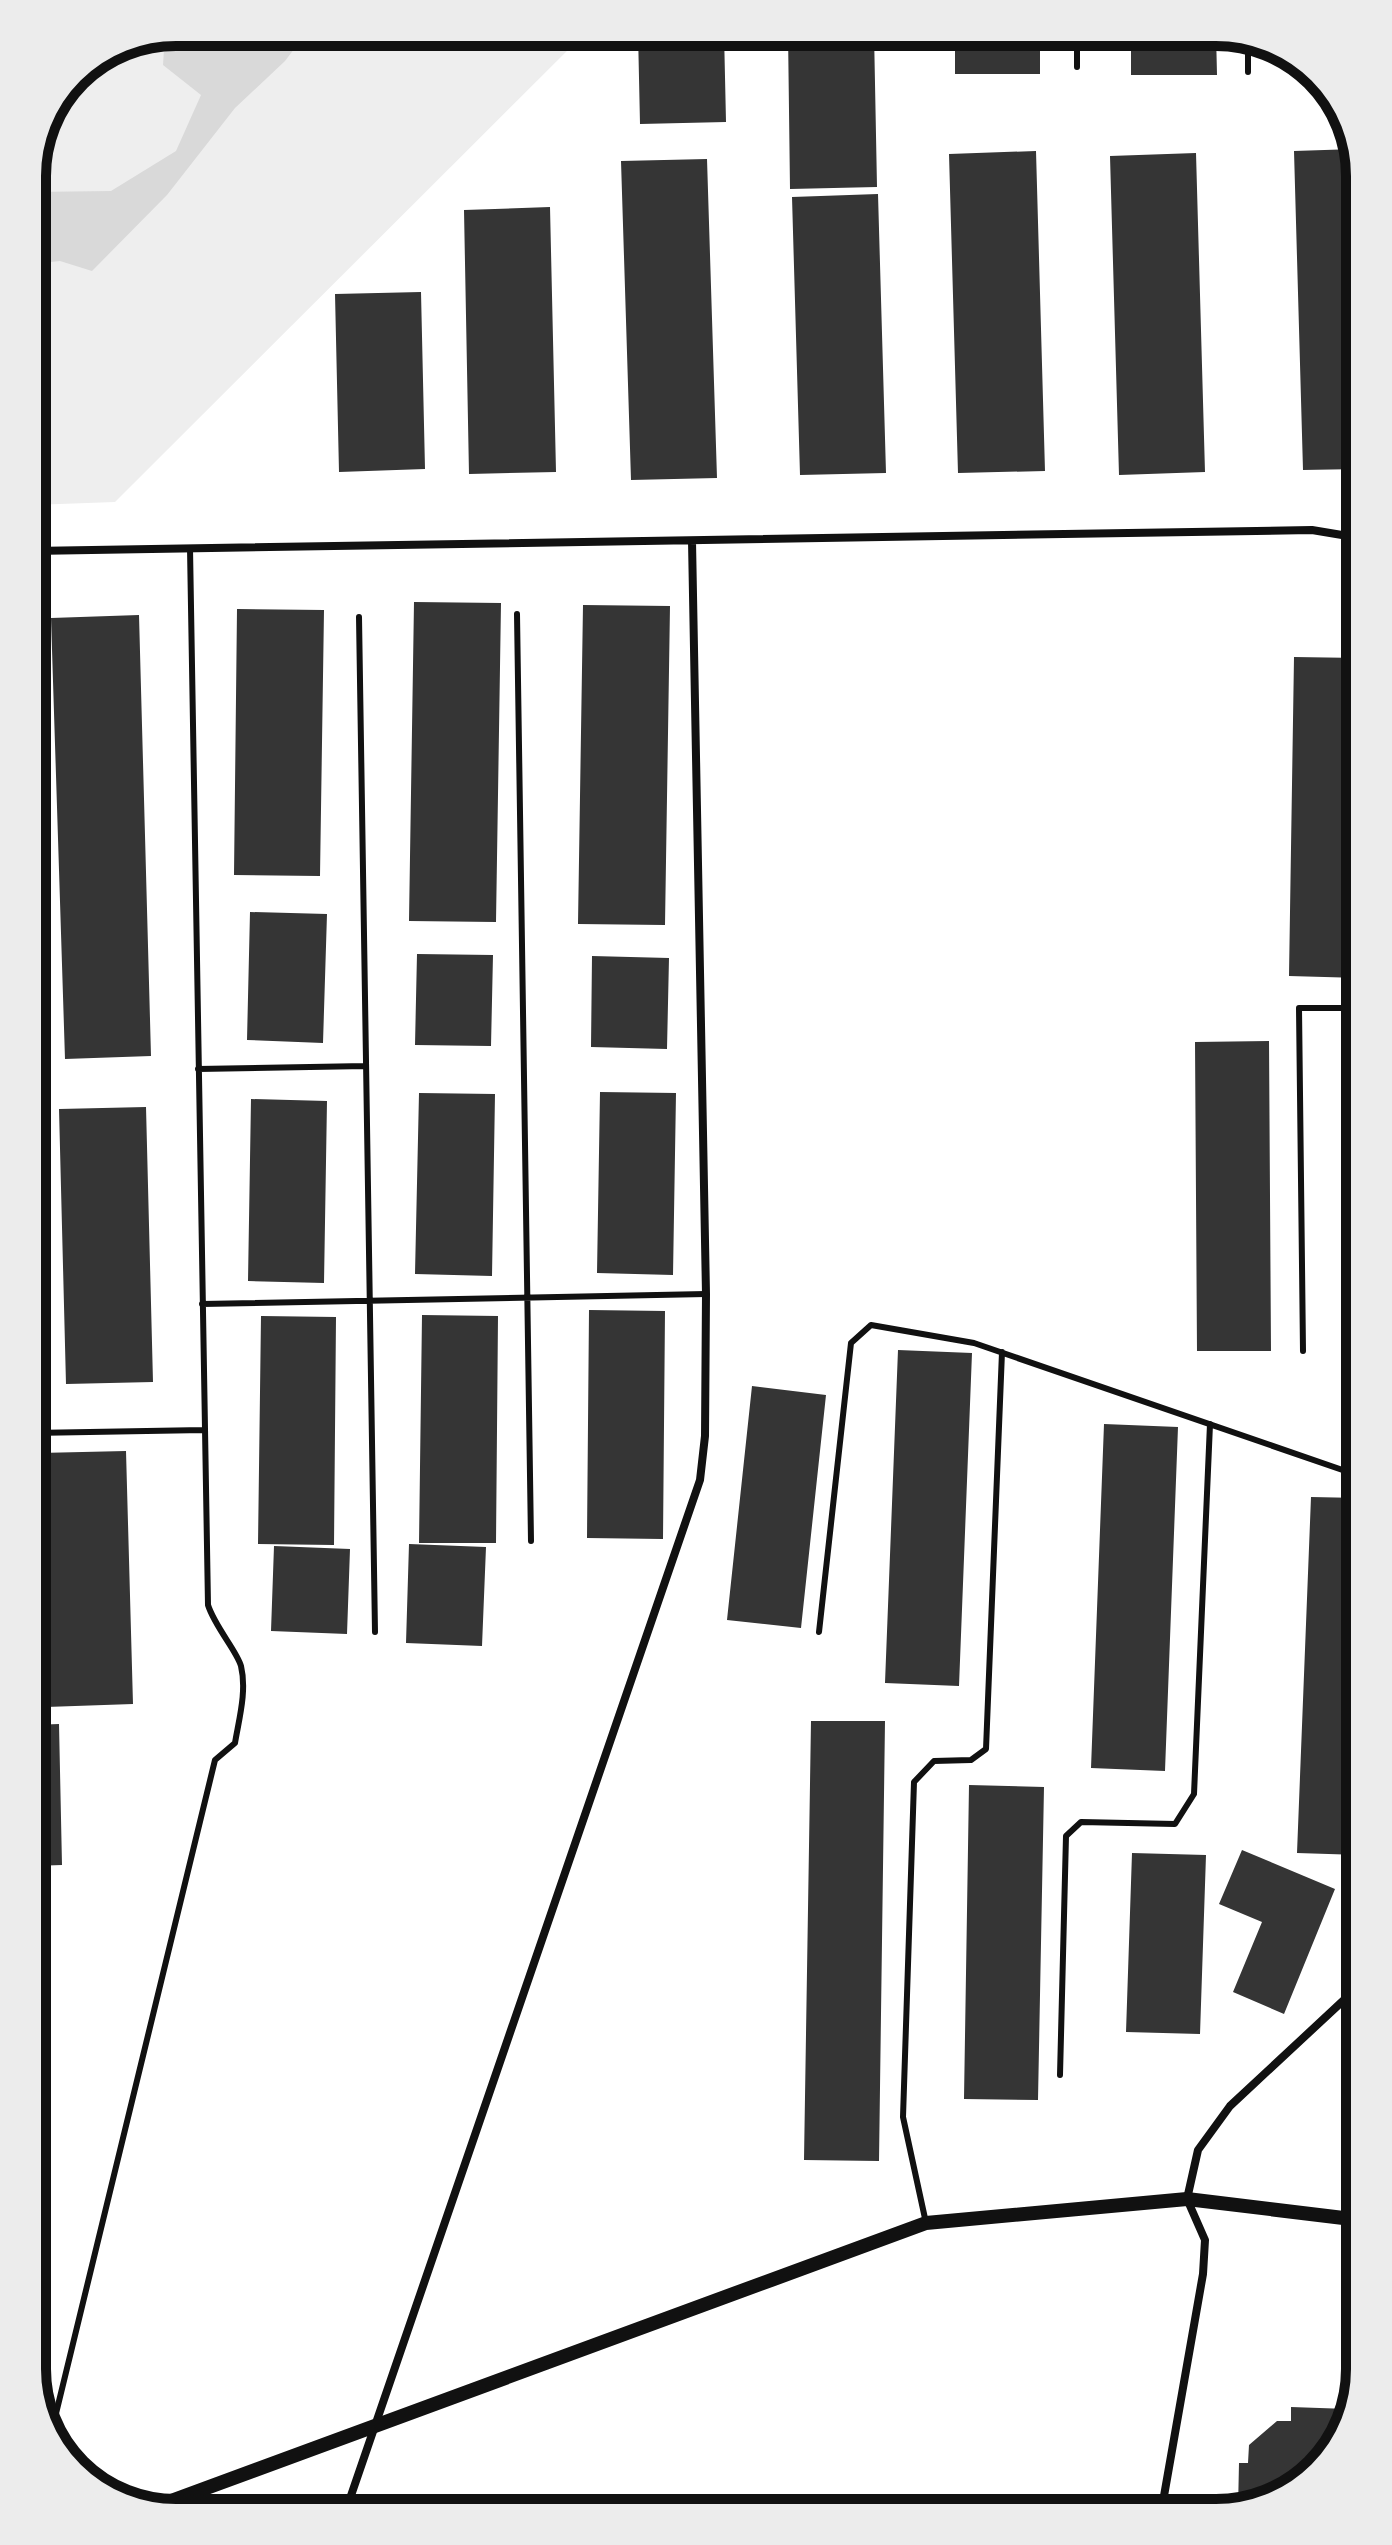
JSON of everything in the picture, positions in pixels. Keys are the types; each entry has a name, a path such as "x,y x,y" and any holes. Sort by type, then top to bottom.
{"street":[{"path":"46,551 1312,530 1346,536"},
{"path":"350,2499 700,1480 705,1436 706,1294 692,541"},
{"path":"1163,2499 1203,2274 1205,2240 1187,2199 1198,2150 1230,2106 1346,1998"},
{"path":"176,2499 926,2223 1187,2199 1346,2218"}],"lane":[{"path":"1077,46 1077,67"},
{"path":"1248,50 1248,72"},
{"path":"55,2417 215,1760 235,1743 243,1693 241,1664 215,1626 208,1605 190,548"},
{"path":"517,614 531,1541"},
{"path":"359,617 375,1632"},
{"path":"1303,1351 1299,1008 1346,1008"},
{"path":"198,1069 366,1066"},
{"path":"202,1304 370,1298 706,1294"},
{"path":"819,1632 851,1343 871,1325 974,1343 1346,1471"},
{"path":"926,2223 903,2117 914,1782 934,1761 971,1760 986,1749 1002,1352"},
{"path":"1060,2075 1066,1836 1081,1822 1175,1824 1194,1794 1210,1424"},
{"path":"46,1433 204,1430"}],"shaded area":[{"path":"296,46 285,61 235,108 167,195 92,271 60,261 46,262 46,192 111,191 176,151 201,95 163,65 164,47"},
{"path":"572,46 115,502 46,504 46,167 50,142 59,119 90,78 111,63 159,47"}],"building":[{"path":"638,46 724,46 726,122 640,124"},
{"path":"788,46 874,46 877,187 790,189"},
{"path":"955,46 1040,46 1040,74 955,74"},
{"path":"1131,46 1216,46 1217,75 1131,75"},
{"path":"1036,151 1045,471 958,473 949,154"},
{"path":"1294,151 1344,151 1346,469 1303,470"},
{"path":"1196,153 1205,472 1119,475 1110,156"},
{"path":"707,159 717,478 631,480 621,161"},
{"path":"878,194 886,473 800,475 792,197"},
{"path":"550,207 556,472 469,474 464,210"},
{"path":"421,292 425,469 339,472 335,294"},
{"path":"414,602 501,603 496,922 409,921"},
{"path":"583,605 670,606 665,925 578,924"},
{"path":"237,609 324,610 320,876 234,875"},
{"path":"139,615 151,1056 65,1059 51,618"},
{"path":"1294,657 1346,658 1346,978 1289,976"},
{"path":"250,912 327,914 323,1043 247,1040"},
{"path":"417,954 493,955 491,1046 415,1045"},
{"path":"592,956 669,958 667,1049 591,1047"},
{"path":"1269,1041 1271,1351 1197,1351 1195,1042"},
{"path":"600,1092 676,1093 673,1275 597,1273"},
{"path":"419,1093 495,1094 492,1276 415,1274"},
{"path":"251,1099 327,1101 324,1283 248,1281"},
{"path":"146,1107 153,1382 66,1384 59,1109"},
{"path":"589,1310 665,1311 663,1539 587,1538"},
{"path":"422,1315 498,1316 496,1543 419,1543"},
{"path":"261,1316 336,1317 334,1545 258,1544"},
{"path":"898,1350 972,1353 959,1686 885,1683"},
{"path":"752,1386 826,1395 801,1628 727,1620"},
{"path":"1104,1424 1178,1427 1165,1771 1091,1768"},
{"path":"126,1451 133,1704 46,1707 46,1453"},
{"path":"1311,1497 1346,1498 1346,1855 1297,1853"},
{"path":"409,1544 486,1547 482,1646 406,1643"},
{"path":"274,1546 350,1549 347,1634 271,1631"},
{"path":"811,1721 885,1721 879,2161 804,2160"},
{"path":"46,1724 59,1724 62,1865 46,1866"},
{"path":"969,1785 1044,1787 1038,2100 964,2099"},
{"path":"1242,1850 1335,1889 1284,2014 1233,1992 1262,1922 1219,1904"},
{"path":"1132,1853 1206,1855 1200,2034 1126,2032"},
{"path":"1291,2407 1340,2409 1324,2441 1308,2461 1281,2482 1238,2497 1239,2463 1248,2463 1249,2445 1277,2421 1291,2421"}]}
